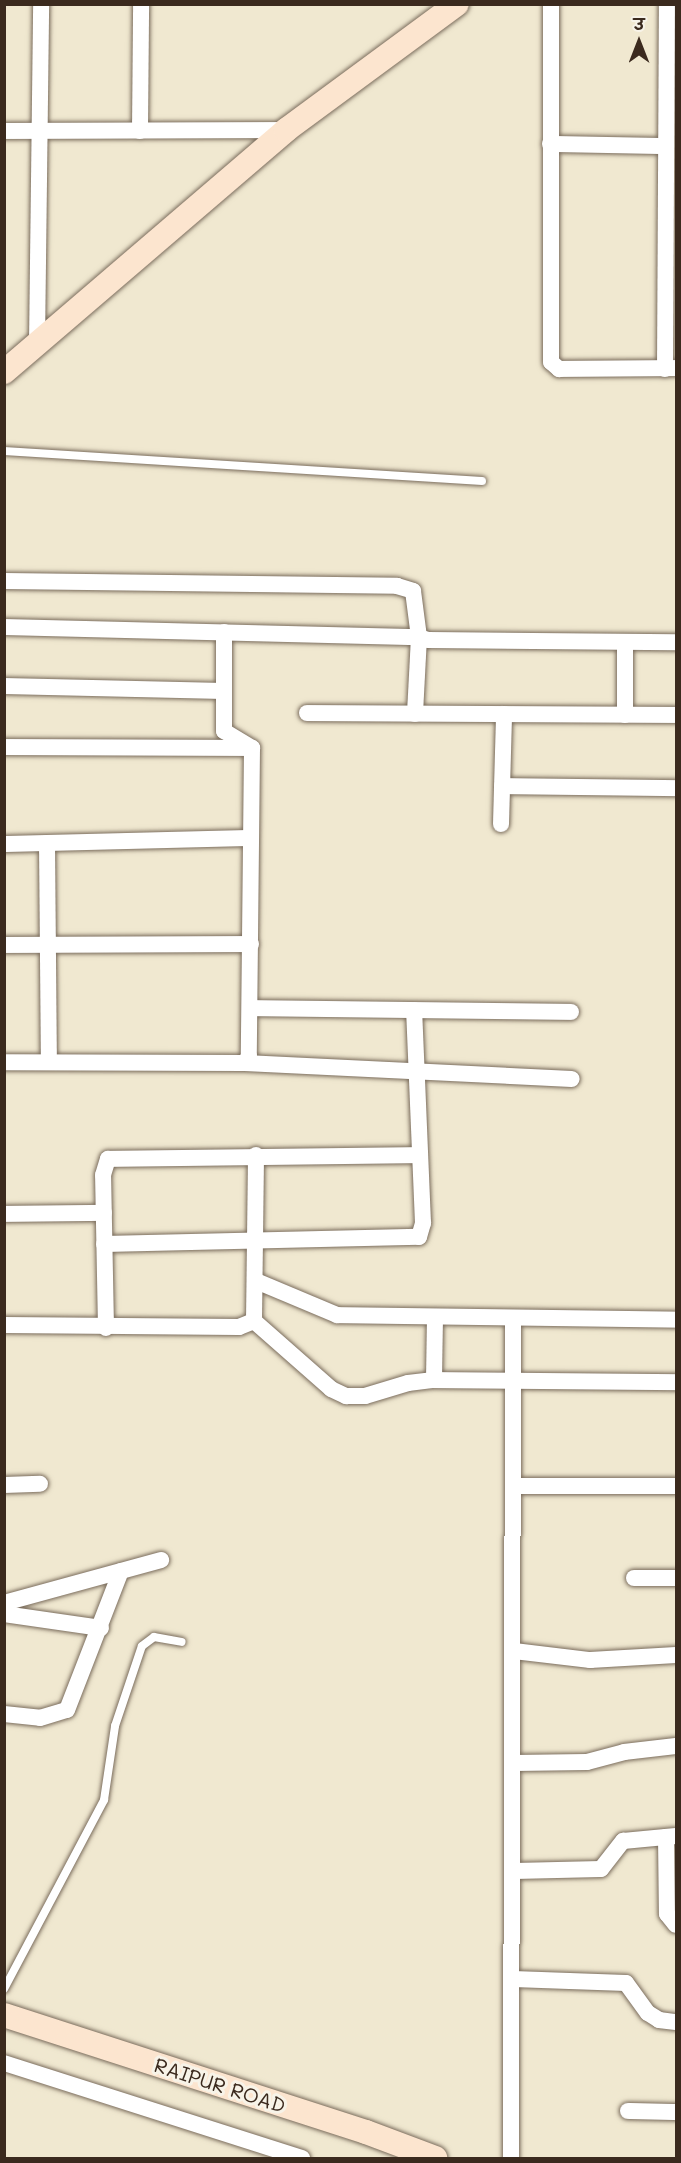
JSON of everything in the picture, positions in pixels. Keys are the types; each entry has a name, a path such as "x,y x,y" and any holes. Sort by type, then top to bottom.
{"street":[{"path":"37,344 37,132 41,4"},
{"path":"140,131 141,4"},
{"path":"4,372 286,130 457,4"},
{"path":"551,4 551,362 559,369 671,368 671,170 665,146 671,127 667,4"},
{"path":"4,131 286,130"},
{"path":"550,144 665,146"},
{"path":"4,581 398,586 413,591 417,600 419,637 415,714"},
{"path":"4,627 419,637 435,641 676,642"},
{"path":"224,632 224,731 252,748"},
{"path":"625,715 626,642"},
{"path":"4,686 224,691"},
{"path":"307,713 676,715"},
{"path":"501,824 504,714"},
{"path":"4,747 252,748"},
{"path":"245,1063 249,1056 252,748"},
{"path":"502,786 676,788"},
{"path":"4,844 250,838"},
{"path":"47,843 49,1061"},
{"path":"4,945 251,944"},
{"path":"250,1008 571,1012"},
{"path":"104,1244 419,1237 423,1223 414,1010"},
{"path":"4,1062 245,1063 572,1079"},
{"path":"106,1328 103,1175 108,1159 256,1155 419,1155"},
{"path":"254,1321 256,1155"},
{"path":"4,1214 104,1213"},
{"path":"256,1281 337,1315 676,1320"},
{"path":"434,1380 435,1318"},
{"path":"511,2158 515,1486 513,1319"},
{"path":"4,1325 106,1328 239,1327 254,1321"},
{"path":"254,1321 331,1389 346,1396 365,1396 408,1383 434,1380 676,1382"},
{"path":"4,1485 40,1484"},
{"path":"515,1486 676,1486"},
{"path":"4,1603 161,1560"},
{"path":"4,1714 40,1718 67,1710 101,1628 121,1571"},
{"path":"634,1578 676,1578"},
{"path":"4,1614 101,1628"},
{"path":"514,1651 590,1660 639,1654 676,1655"},
{"path":"514,1763 587,1762 624,1752 676,1746"},
{"path":"514,1871 601,1869 623,1840 671,1837 667,1914 676,1925"},
{"path":"513,1979 626,1983 648,2013 658,2020 676,2022"},
{"name":"RAIPUR ROAD","path":"4,2015 355,2128 435,2158"},
{"path":"7,2069 302,2158"},
{"path":"628,2111 676,2112"}],"lane":[{"path":"4,451 482,482"},
{"path":"4,1989 104,1800 115,1726 142,1646 154,1637 182,1642"}]}
